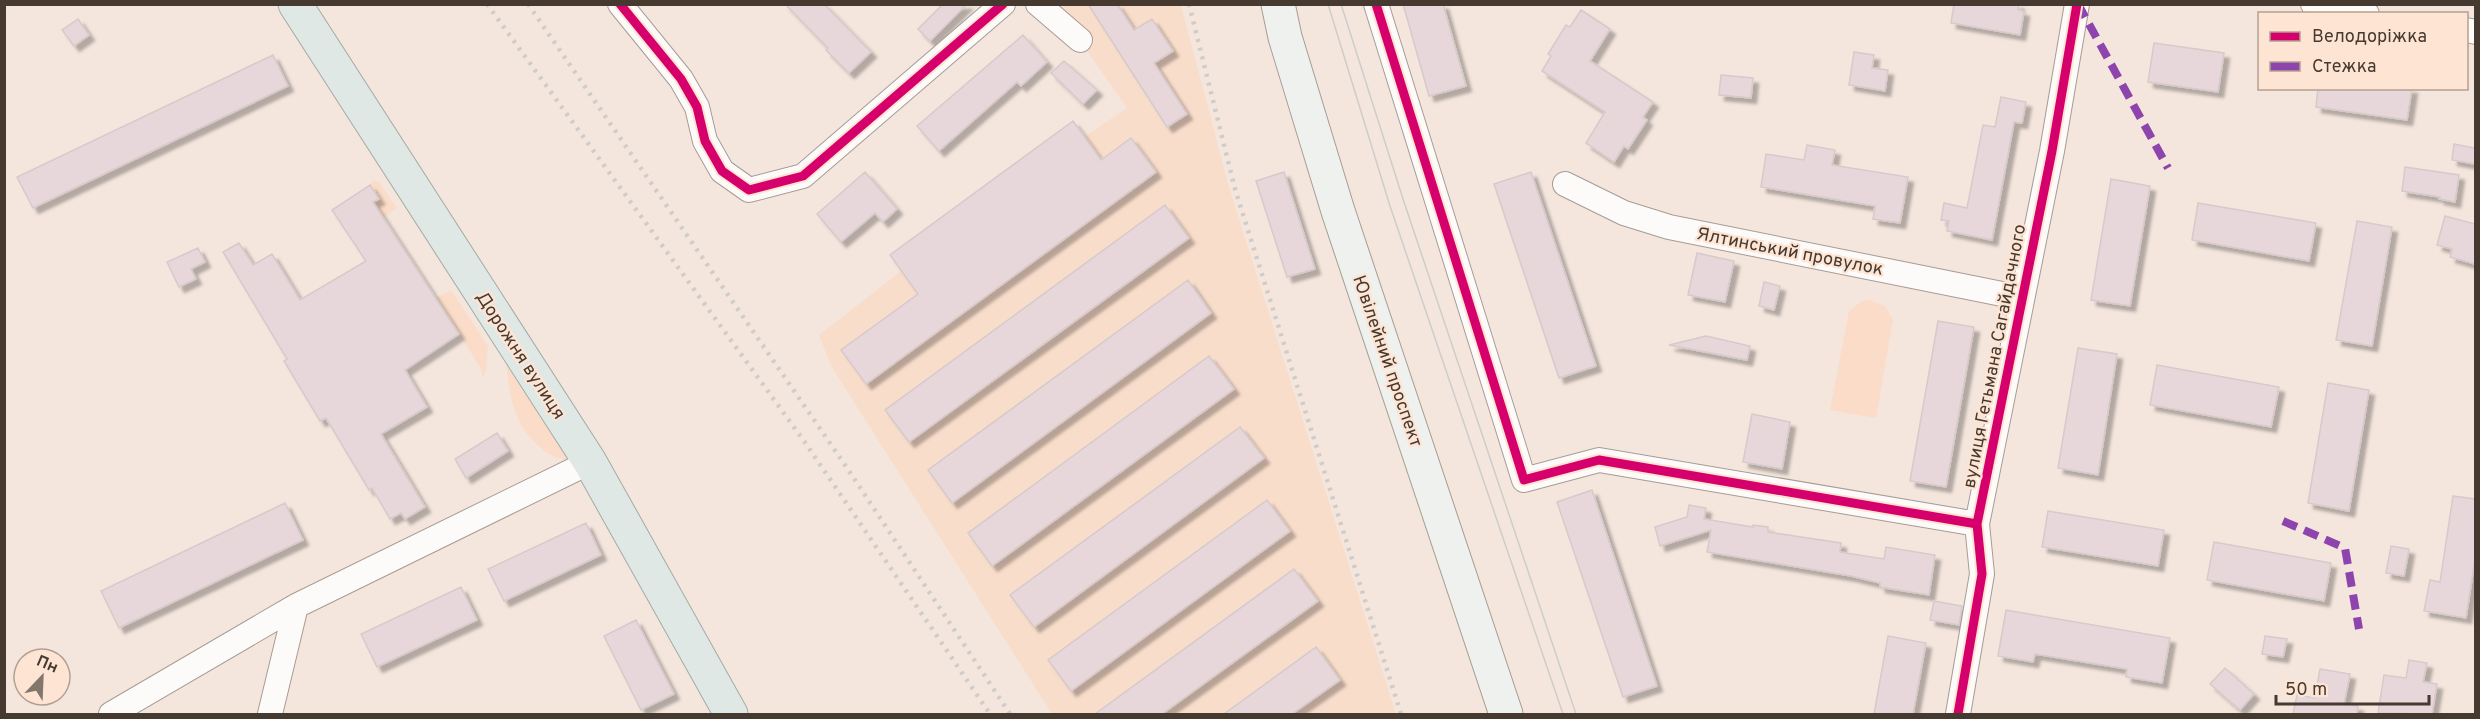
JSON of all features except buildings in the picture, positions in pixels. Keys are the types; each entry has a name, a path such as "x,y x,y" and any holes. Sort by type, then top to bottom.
{"main road":[{"name":"Дорожня вулиця","path":"296,4 590,462 731,714"},
{"name":"Ювілейний проспект","path":"1278,4 1285,37 1338,211 1506,714"}],"street":[{"path":"620,4 681,79 697,108 705,141 722,171 748,190 803,176 1003,4"},
{"path":"1038,4 1080,40"},
{"path":"1376,4 1524,480 1599,460 1977,524"},
{"name":"вулиця Гетьмана Сагайдачного","path":"1958,714 1982,574 1977,524 2052,151 2077,4"},
{"path":"2313,4 2356,12"},
{"name":"Ялтинський провулок","path":"1565,184 1624,213 1670,227 2022,298"},
{"path":"111,714 296,606 590,462"},
{"path":"270,714 296,606"}],"shaded area":[{"path":"1055,5 1181,5 1229,187 1396,714 1052,714 831,366 819,335 901,271 890,255 1058,132 1084,137 1127,108"},
{"path":"373,180 379,182 397,208 383,218 373,202 379,198 370,185"},
{"path":"451,290 488,346 486,370 483,377 480,367 436,298"},
{"path":"1870,300 1885,306 1893,320 1876,418 1830,410 1849,311 1862,301"},
{"path":"503,341 572,457 567,460 542,449 528,435 518,419 510,394"}],"tram line":[{"path":"1328,4 1390,206 1563,714"},
{"path":"1341,4 1404,202 1576,714"}],"railway":[{"path":"487,4 804,441 990,714"},
{"path":"528,4 845,465 1010,714"},
{"path":"1189,4 1235,189 1401,714"}],"marked path":[{"path":"2078,4 2168,168"},
{"path":"2283,521 2345,548 2359,629"}],"cycle path":[{"path":"620,4 681,79 697,107 705,141 722,171 749,190 803,176 1003,4"},
{"path":"1376,4 1524,480 1599,460 1977,524"},
{"path":"1958,714 1982,574 1977,524 2052,151 2077,4"}]}
